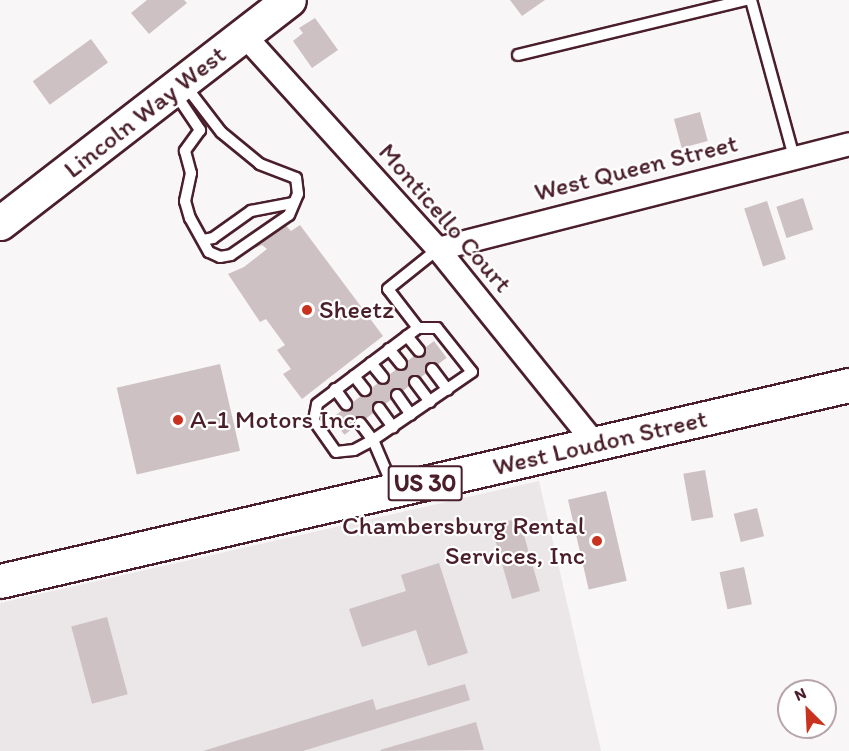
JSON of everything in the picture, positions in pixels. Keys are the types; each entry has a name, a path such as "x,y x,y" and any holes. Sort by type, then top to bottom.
{"highway":[{"name":"Lincoln Way West","path":"0,223 289,0"},
{"name":"West Loudon Street","path":"0,581 849,385"}],"street":[{"name":"Monticello Court","path":"244,35 438,249 596,445"},
{"name":"West Queen Street","path":"438,249 849,144"}],"lane":[{"path":"518,55 746,0"},
{"path":"751,0 794,157"},
{"path":"178,86 220,132 260,164 296,178 298,194 289,215 231,255 220,257 209,252 185,201 191,173 185,151 200,130 178,86"},
{"path":"203,240 213,238 251,211 293,203"},
{"path":"418,328 388,290 438,249"},
{"path":"418,328 437,328 472,372 373,441 354,450 336,452 314,420 317,404 418,328"},
{"path":"407,336 418,351"},
{"path":"389,350 401,364"},
{"path":"371,363 383,378"},
{"path":"432,369 448,390"},
{"path":"354,376 365,390"},
{"path":"415,382 430,402"},
{"path":"336,390 346,404"},
{"path":"397,395 411,414"},
{"path":"379,408 393,427"},
{"path":"360,423 373,441 395,490"}],"shaded area":[{"path":"539,481 601,751 0,751 0,603"}],"building":[{"path":"147,0 184,0 187,3 149,34 131,13"},
{"path":"510,0 545,0 522,16"},
{"path":"315,18 338,50 312,68 293,41 303,33 299,28"},
{"path":"91,39 108,62 50,105 33,81"},
{"path":"700,112 708,141 682,148 674,119"},
{"path":"803,198 813,229 787,238 776,207"},
{"path":"767,201 786,259 763,266 744,208"},
{"name":"Sheetz","path":"276,215 291,231 300,225 383,336 302,399 283,374 291,369 277,350 285,345 266,319 260,322 228,274 244,267 267,249 262,245 253,249 244,237"},
{"name":"Sheetz","path":"434,341 447,358 344,435 332,418"},
{"name":"A-1 Motors Inc.","path":"220,364 240,451 137,475 117,388"},
{"path":"705,470 713,517 692,521 683,474"},
{"name":"Chambersburg Rental Services, Inc","path":"606,491 627,581 589,589 568,500"},
{"path":"757,508 764,536 741,542 734,514"},
{"path":"519,518 540,591 512,599 491,526"},
{"path":"439,563 468,653 428,666 416,630 362,647 349,609 406,591 401,575"},
{"path":"744,567 752,604 727,609 720,572"},
{"path":"107,617 128,694 92,704 71,627"},
{"path":"465,684 470,700 303,751 203,751 373,699 376,710"},
{"path":"476,722 484,750 380,750"}],"place":[{"name":"Sheetz","path":"307,310"},
{"name":"A-1 Motors Inc.","path":"178,420"},
{"name":"Chambersburg Rental Services, Inc","path":"597,541"}]}
